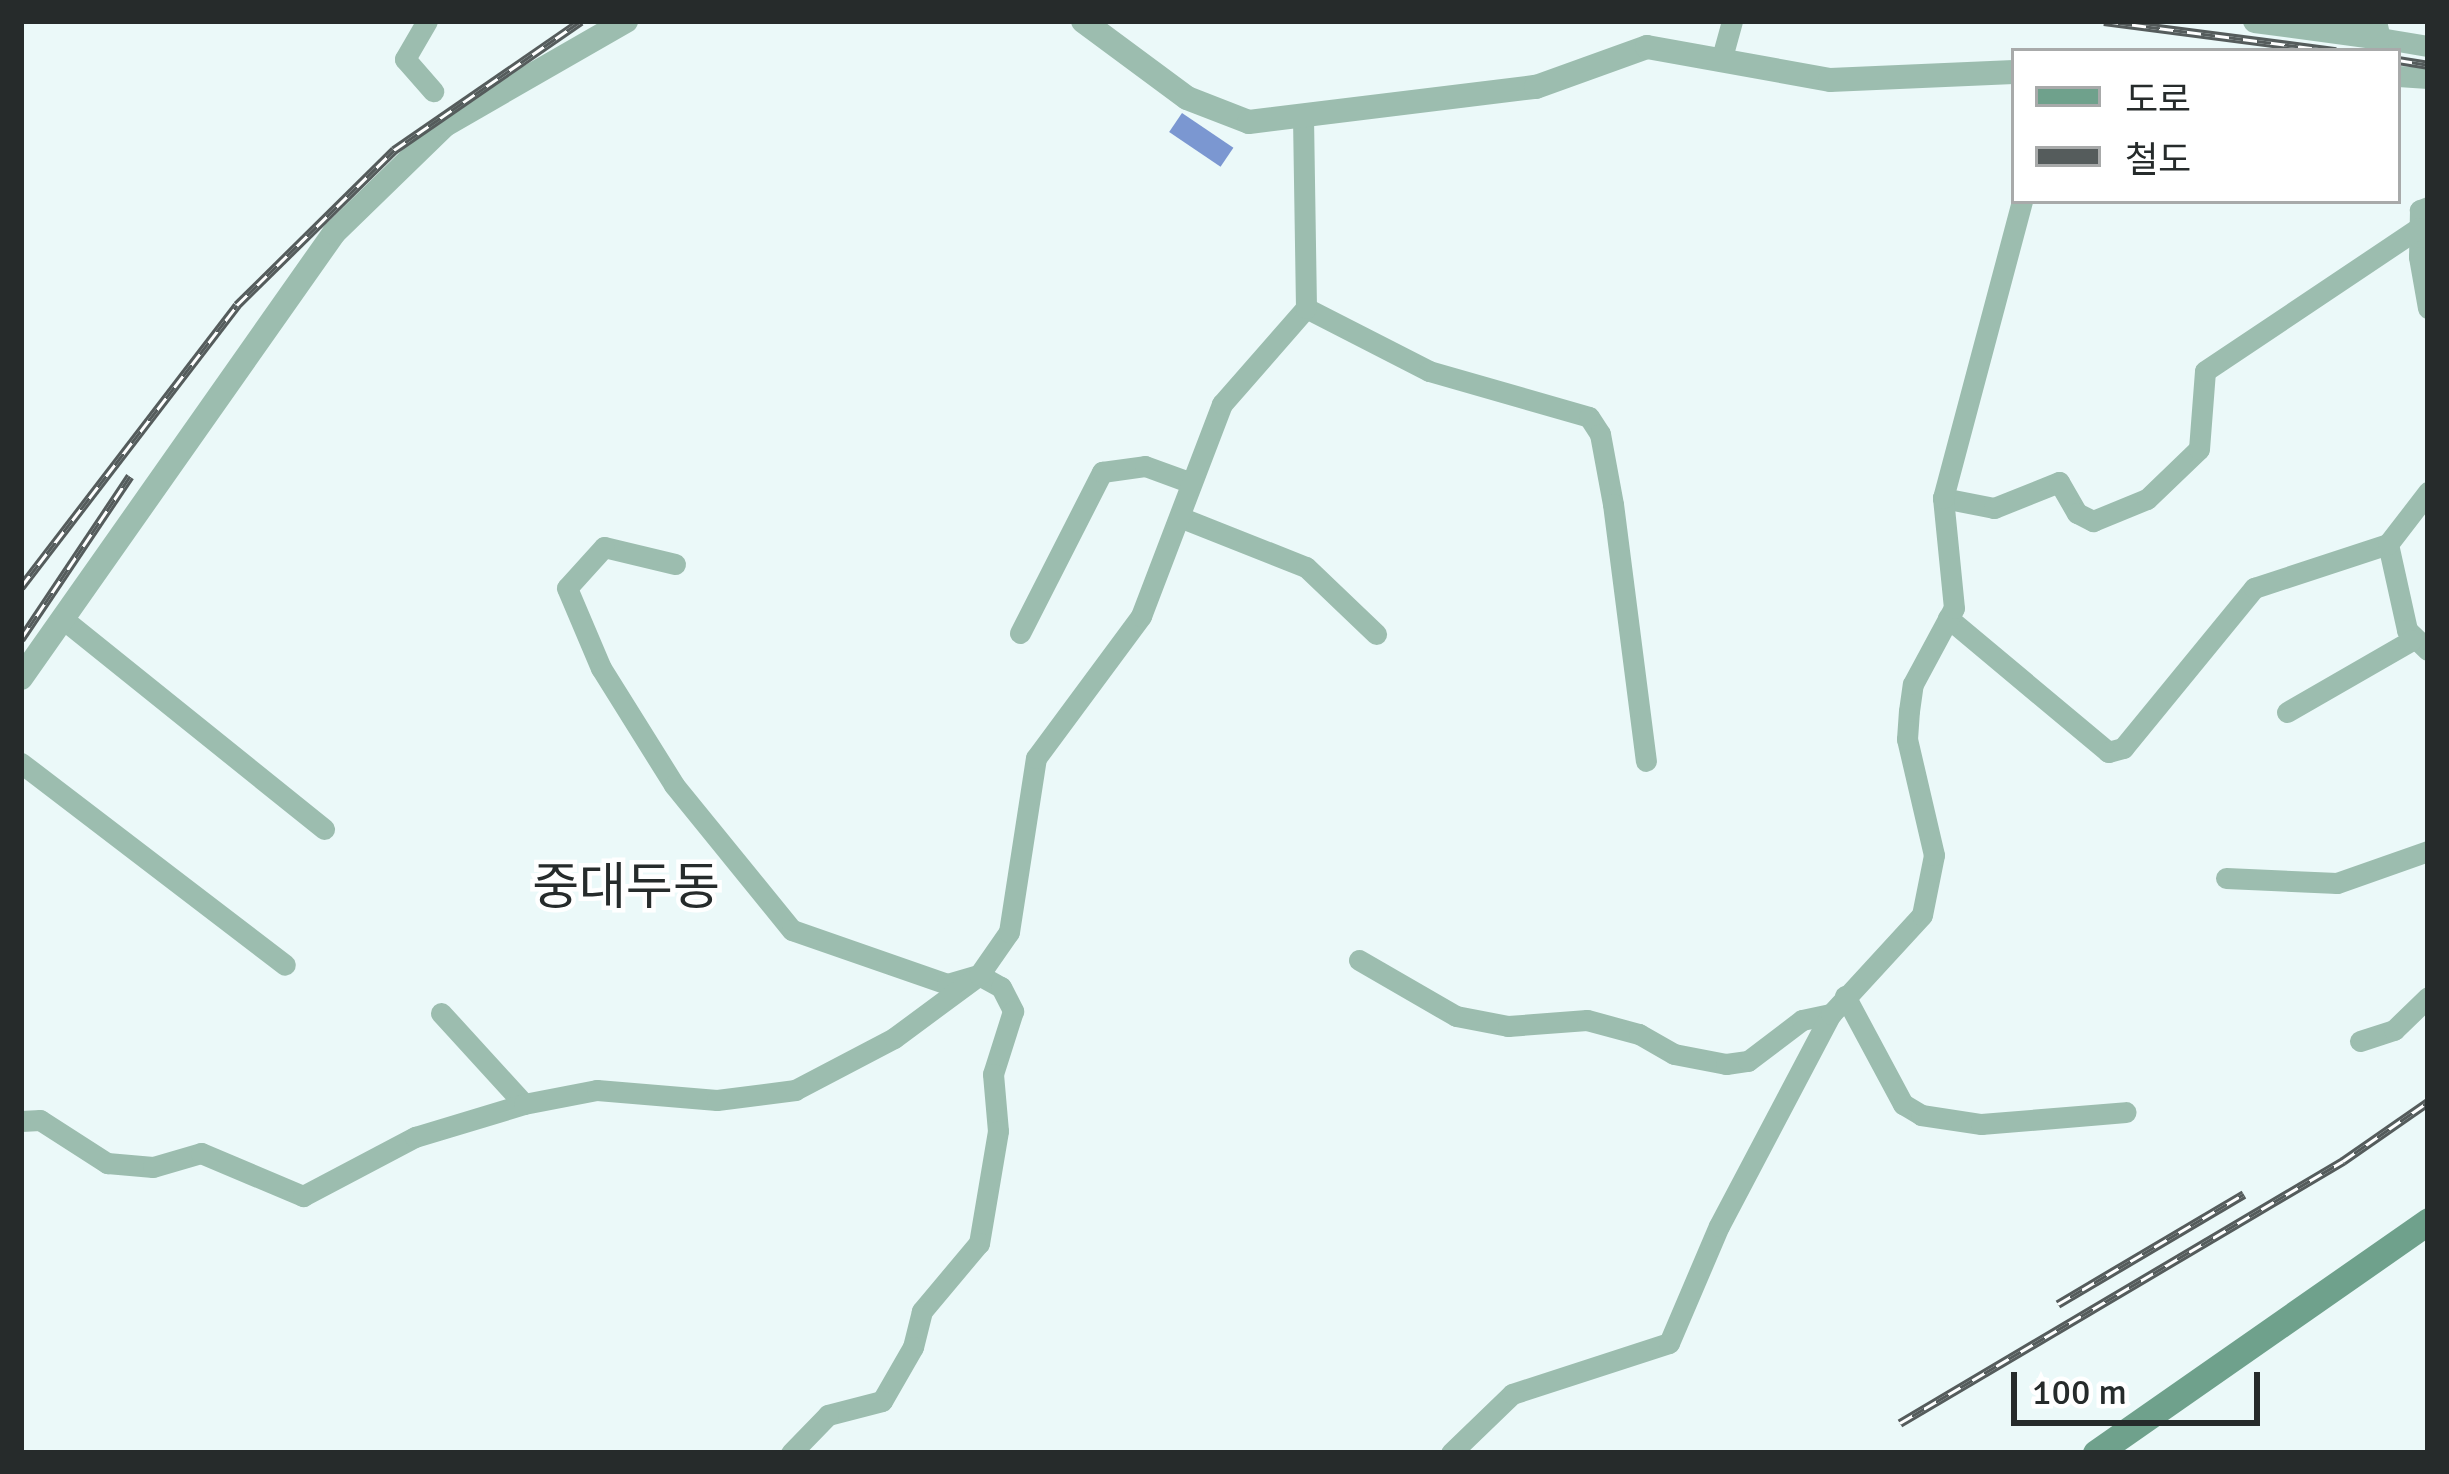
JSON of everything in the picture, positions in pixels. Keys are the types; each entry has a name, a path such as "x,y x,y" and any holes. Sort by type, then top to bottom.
{"main road":[{"path":"2096,1453 2428,1221"}],"street":[{"path":"427,21 405,59 433,91"},
{"path":"21,678 334,233 445,125 626,21"},
{"path":"1083,21 1139,68 1223,118 1303,121 1536,88 1647,47 1830,80 2011,72"},
{"path":"1721,61 1732,21"},
{"path":"2255,21 2378,30 2428,46"},
{"path":"21,1121 40,1120 107,1163 153,1167 201,1154 303,1196 415,1136 524,1104 597,1090 717,1100 795,1090 894,1037 979,975 1009,932 1036,758 1142,616 1222,404 1306,308 1303,121"},
{"path":"1451,1453 1512,1394 1669,1343 1719,1226 1838,1005 1922,915 1933,889 1909,711 1912,684 1956,596 1942,542 1942,498 2021,204"},
{"path":"2428,207 2420,209 2428,308"},
{"path":"1942,498 1994,508 2060,482 2077,513 2093,520 2147,499 2199,449 2205,370 2420,229"},
{"path":"1306,308 1429,370 1589,417 1600,434 1613,504 1646,761"},
{"path":"1020,633 1102,472 1145,466 1189,482"},
{"path":"1948,618 2108,752 2123,748 2254,588 2388,544 2428,492"},
{"path":"1182,518 1306,567 1376,634"},
{"path":"2287,712 2420,645 2388,544"},
{"path":"675,564 604,548 567,588 601,668 674,785 792,930 946,984 979,975 1001,987 1013,1011 993,1074 998,1132 979,1243 922,1311 905,1366 882,1402 828,1415 791,1453"},
{"path":"63,620 324,829"},
{"path":"21,764 285,965"},
{"path":"2226,878 2337,883 2428,851"},
{"path":"1359,960 1471,1020 1587,1020 1713,1062 1748,1060 1802,1020 1838,1005"},
{"path":"2360,1041 2394,1030 2428,997"},
{"path":"1838,1005 1903,1104 1921,1115 1981,1124 2126,1112"},
{"path":"441,1013 524,1104"}],"water":[{"path":"1182,113 1233,148 1221,167 1169,132"}],"railway":[{"path":"21,587 237,305 394,150 581,21"},
{"path":"2104,21 2313,48"},
{"path":"2401,60 2428,65"},
{"path":"21,639 130,476"},
{"path":"1900,1423 2343,1161 2428,1102"},
{"path":"2058,1304 2244,1194"}],"district":[{"name":"중대두동","path":"626,888"}]}
